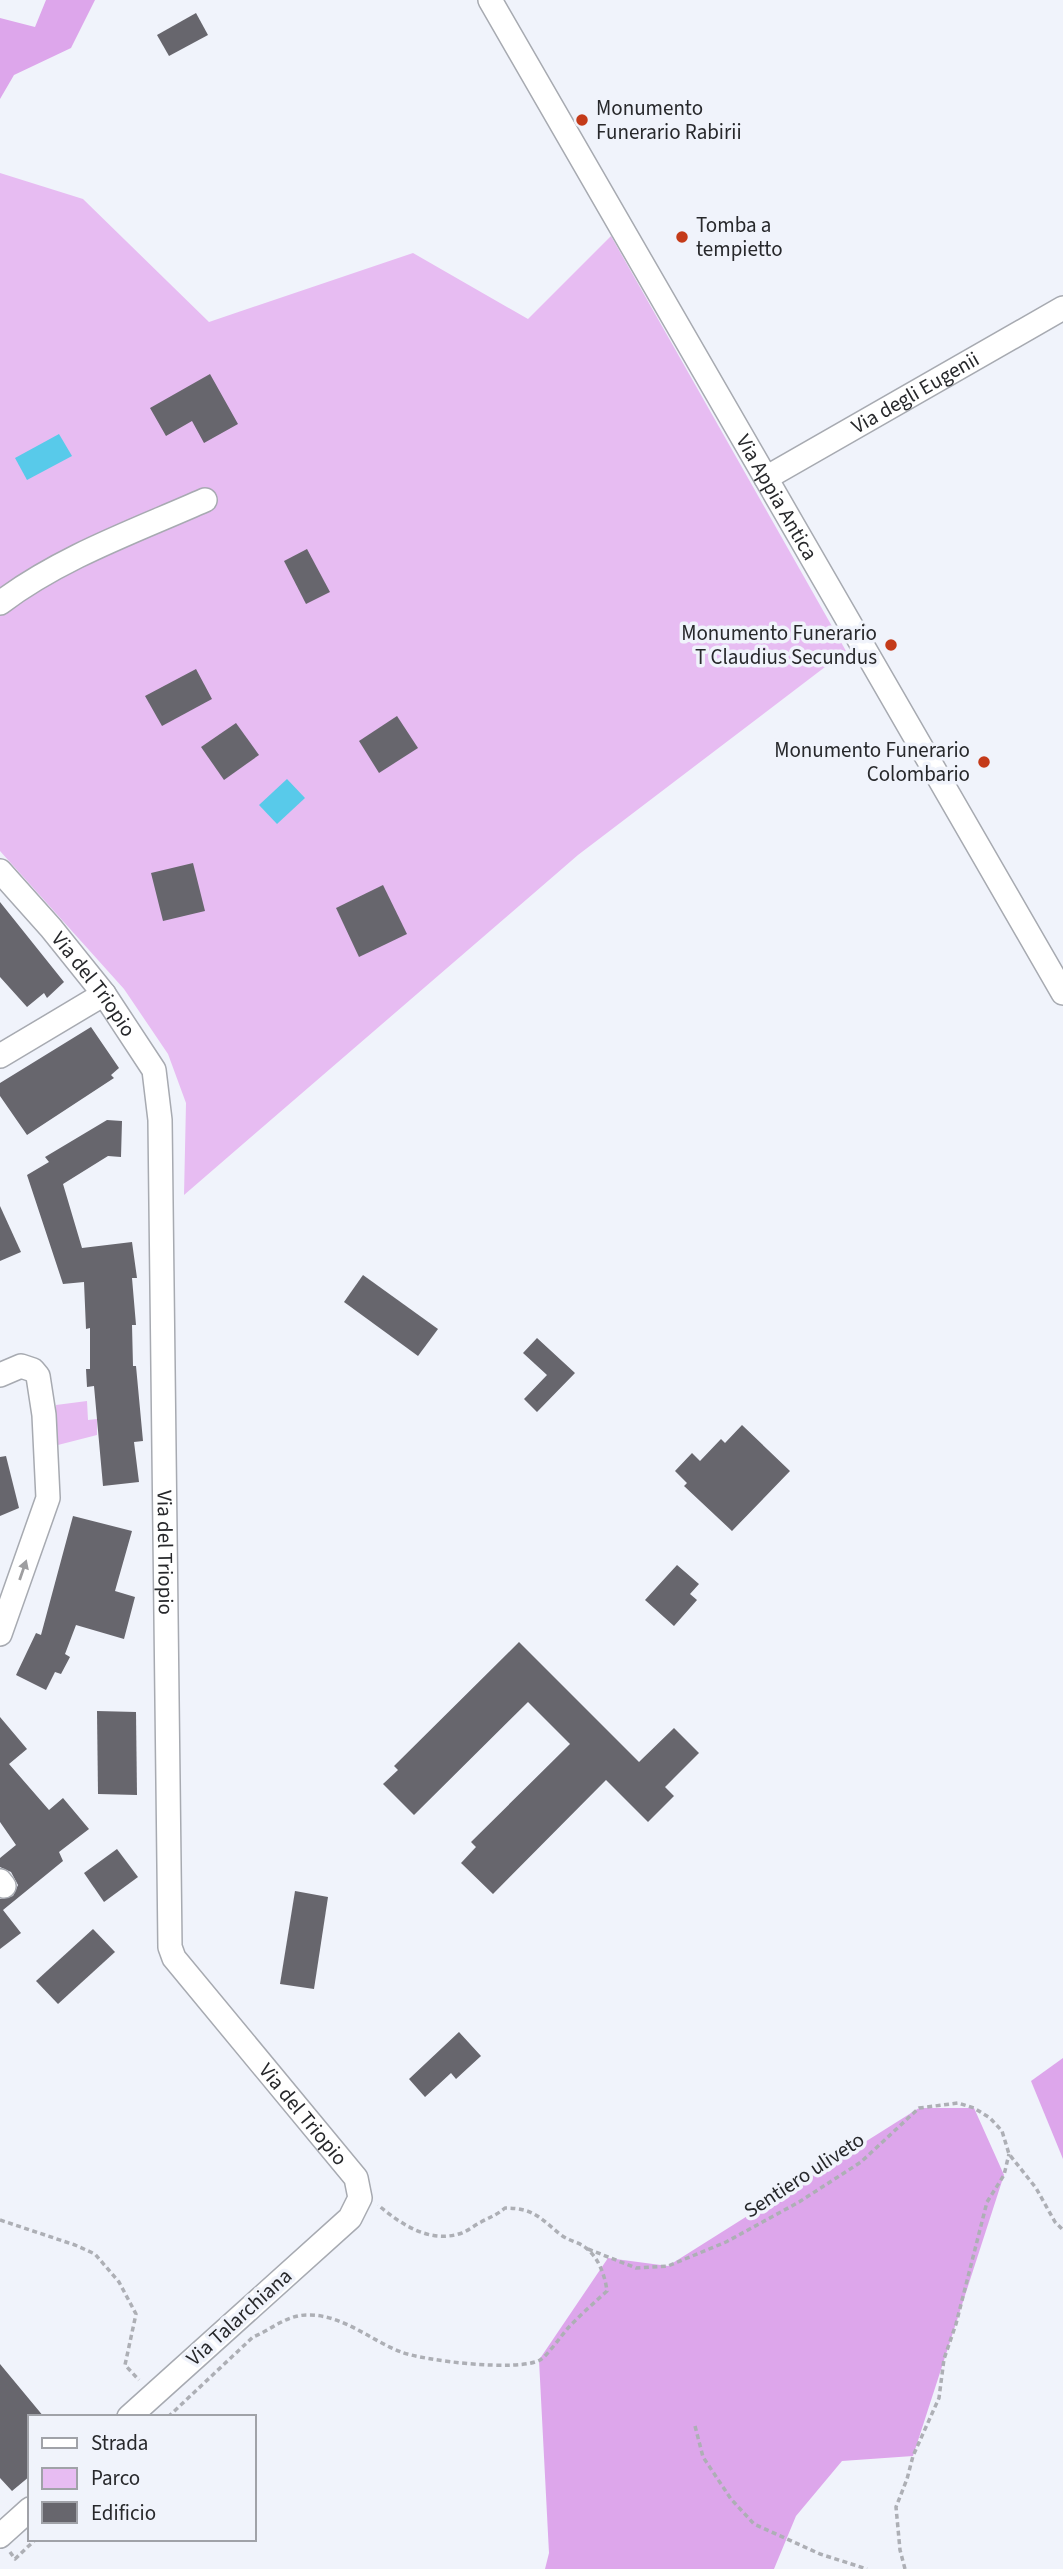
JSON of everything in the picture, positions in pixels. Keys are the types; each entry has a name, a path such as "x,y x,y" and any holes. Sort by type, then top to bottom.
{"street":[{"name":"Via Appia Antica","path":"490,0 1063,993"},
{"name":"Via degli Eugenii","path":"766,478 1063,307"},
{"path":"0,603 28,581 68,560 205,500"},
{"name":"Via del Triopio","path":"0,871 51,928 104,994 154,1070 160,1120 170,1947 174,1958 356,2178 355,2208"},
{"path":"0,1056 104,994"},
{"path":"0,1375 21,1366 33,1370 38,1376 44,1415 48,1499 0,1634"},
{"name":"Via Talarchiana","path":"131,2415 355,2208"},
{"path":"0,2536 28,2511"}],"path":[{"name":"Sentiero uliveto","path":"355,2208 379,2206 393,2219 428,2236 450,2236 465,2232 505,2208 522,2208 536,2213 565,2238 636,2268 668,2266 714,2247 799,2202 861,2162 919,2108 958,2103 974,2108 990,2118 1002,2131 1009,2154 1036,2188 1055,2222 1063,2230"},
{"path":"905,2569 900,2550 896,2507 913,2456 939,2398 944,2359 956,2325 987,2202 1004,2175 1009,2154"},
{"path":"0,2220 95,2254 119,2282 136,2314 125,2365 152,2395"},
{"name":"Sentiero uliveto","path":"170,2415 253,2337 268,2332 282,2320 307,2315 336,2321 403,2352 430,2359 510,2365 540,2360 570,2326 607,2291 604,2273 587,2248"},
{"path":"695,2426 703,2457 730,2500 754,2524 799,2546 867,2569"}],"green space":[{"path":"0,173 83,199 209,322 413,253 528,319 611,236 846,651 578,855 184,1195 186,1103 168,1054 124,989 0,851"},
{"path":"87,1401 88,1420 97,1419 97,1435 54,1446 56,1405"}],"shaded area":[{"path":"46,0 95,0 71,48 14,75 0,99 0,18 35,27"},
{"path":"1063,2058 1063,2159 1031,2081"},
{"path":"919,2108 974,2108 1004,2175 913,2456 842,2461 796,2516 774,2569 545,2569 549,2553 539,2360 608,2258 668,2266"}],"water":[{"path":"59,434 72,456 27,480 15,458"},
{"path":"287,779 305,798 277,824 259,805"}],"building":[{"path":"196,13 208,35 169,56 157,35"},
{"path":"210,374 238,424 204,443 192,421 166,436 150,408"},
{"path":"307,549 330,592 306,604 284,561"},
{"path":"196,669 212,699 162,726 145,696"},
{"path":"397,716 418,748 379,773 359,741"},
{"path":"236,723 259,755 224,780 201,747"},
{"path":"193,863 205,911 163,921 151,873"},
{"path":"383,885 407,934 359,957 336,908"},
{"path":"0,902 64,982 47,998 44,993 27,1007 0,977"},
{"path":"91,1027 119,1068 111,1075 114,1078 27,1135 0,1096 0,1083"},
{"path":"107,1120 122,1121 121,1157 108,1156 63,1184 82,1248 132,1242 137,1278 132,1278 136,1325 132,1325 133,1366 136,1366 143,1441 134,1442 139,1482 103,1486 94,1386 87,1387 90,1328 86,1329 84,1282 63,1284 27,1175 49,1162 45,1157"},
{"path":"0,1206 21,1252 0,1261"},
{"path":"363,1275 438,1329 418,1356 344,1302"},
{"path":"537,1338 575,1373 537,1412 524,1399 547,1375 523,1353"},
{"path":"742,1425 790,1471 732,1531 684,1486 687,1483 675,1471 692,1453 700,1461 721,1439 725,1443"},
{"path":"6,1456 19,1508 0,1516 0,1457"},
{"path":"73,1516 132,1531 115,1591 135,1597 124,1639 76,1625 65,1654 70,1657 61,1674 55,1672 46,1690 16,1675 36,1633 41,1635"},
{"path":"677,1565 699,1584 690,1594 697,1600 674,1626 645,1600"},
{"path":"519,1642 639,1762 674,1728 699,1753 665,1787 674,1796 648,1822 606,1780 493,1894 461,1863 476,1847 471,1842 570,1744 528,1702 414,1815 383,1784 398,1770 394,1766"},
{"path":"97,1711 136,1712 137,1795 98,1794"},
{"path":"0,1717 27,1749 9,1764 49,1810 63,1798 89,1829 59,1852 63,1861 3,1910 21,1933 0,1949 0,1899 13,1896 18,1885 11,1872 0,1867 0,1858 16,1845 0,1822"},
{"path":"117,1849 138,1877 104,1902 84,1873"},
{"path":"295,1891 328,1897 314,1989 280,1984"},
{"path":"93,1929 115,1952 58,2004 36,1981"},
{"path":"459,2032 481,2056 456,2079 451,2073 425,2097 409,2079"},
{"path":"0,2364 42,2415 28,2415 28,2478 12,2491 0,2478"}],"place":[{"name":"Monumento Funerario Rabirii","path":"582,120"},
{"name":"Tomba a tempietto","path":"682,237"},
{"name":"Monumento Funerario T Claudius Secundus","path":"891,645"},
{"name":"Monumento Funerario Colombario","path":"984,762"}]}
